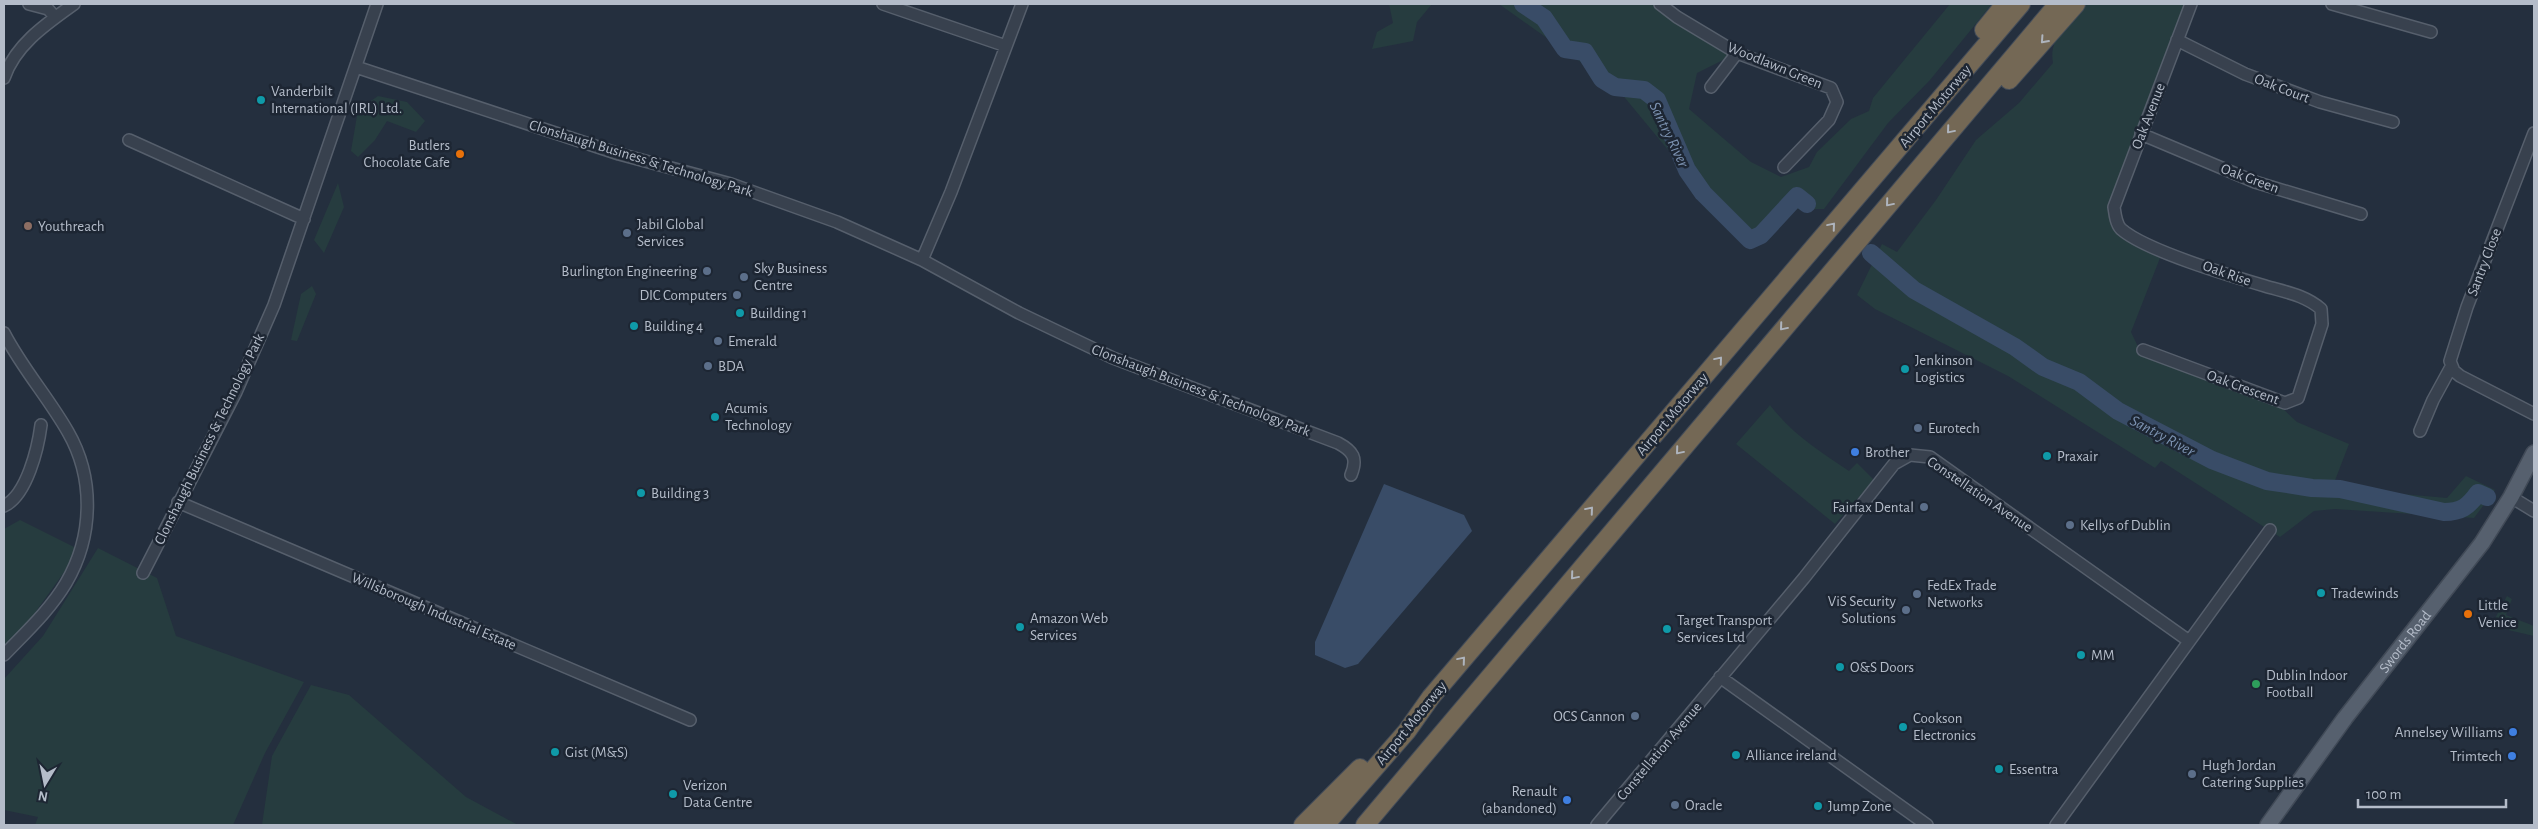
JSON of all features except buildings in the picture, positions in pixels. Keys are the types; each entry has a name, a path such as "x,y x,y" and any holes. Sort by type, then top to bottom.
{"highway":[{"path":"1966,69 1980,35 2005,4"},
{"name":"Airport Motorway","path":"1325,825 1407,731 1431,697 2022,4"},
{"name":"Airport Motorway","path":"1365,825 1980,94 2058,4"},
{"path":"1980,94 2003,86 2076,4"},
{"path":"1303,825 1385,743 1416,708 1431,697"},
{"path":"1371,825 1426,751"}],"main road":[{"name":"Swords Road","path":"2268,825 2336,731 2482,543 2511,498 2534,453"}],"street":[{"path":"29,4 48,9 55,17"},
{"path":"4,78 18,51 55,17 74,4"},
{"name":"Clonshaugh Business & Technology Park","path":"143,573 236,392 274,305 377,4"},
{"path":"883,4 1006,46"},
{"path":"922,260 951,192 1022,4"},
{"name":"Woodlawn Green","path":"1660,4 1677,17 1737,52 1831,88 1837,102 1829,120 1784,167"},
{"name":"Oak Avenue","path":"2120,228 2114,207 2192,4"},
{"path":"2332,4 2431,32"},
{"name":"Oak Court","path":"2178,40 2245,74 2320,102 2393,122"},
{"path":"1711,87 1737,52"},
{"name":"Clonshaugh Business & Technology Park","path":"356,67 619,154 731,184 837,222 922,260 1019,313 1113,358 1338,442 1350,449 1355,456 1355,464 1351,475"},
{"name":"Santry Close","path":"2420,431 2433,400 2451,367 2451,353 2529,161 2534,133"},
{"name":"Oak Green","path":"2142,134 2255,182 2361,214"},
{"path":"129,140 304,219"},
{"name":"Oak Rise","path":"2120,228 2162,250 2236,277 2310,300 2321,309 2322,324"},
{"name":"Oak Crescent","path":"2143,350 2285,403 2298,398 2322,324"},
{"path":"4,333 14,354 68,432 78,453 88,496 84,538 73,570 47,608 4,655"},
{"path":"2451,367 2460,376 2534,414"},
{"path":"4,506 18,494 28,475 38,444 41,425"},
{"name":"Constellation Avenue","path":"1597,825 1804,578 1894,464 1910,455 1930,457 2189,641"},
{"path":"2511,498 2534,511"},
{"name":"Willsborough Industrial Estate","path":"178,502 690,720"},
{"path":"2056,825 2270,530"},
{"path":"1720,677 1927,825"}],"green space":[{"path":"1389,4 1432,4 1417,22 1413,41 1372,49 1377,32 1393,23"},
{"path":"1499,4 1657,4 1737,53 1697,73 1689,109 1751,162 1781,177 1809,167 1817,152 1851,119 1869,111 1873,98 1950,4 1992,4 1930,80 1888,123 1824,209 1795,209 1763,242 1753,232 1728,228 1706,209 1673,156 1616,87"},
{"path":"2085,4 2188,4 2110,210 2113,229 2160,258 2131,332 2140,351 2282,408 2297,422 2349,444 2334,483 2391,493 2447,498 2466,476 2495,490 2474,518 2335,509 2314,511 2280,537 2161,461 2155,468 2008,376 1875,309 1857,295 1882,244 1897,252 1936,200 1976,140 2019,103 2053,63 2052,54 2057,38"},
{"path":"378,96 407,102 425,121 416,132 387,121 375,140 358,157 351,151 358,110"},
{"path":"338,183 344,207 324,253 314,240"},
{"path":"312,286 316,294 297,341 291,340 301,294"},
{"path":"1770,405 1797,434 1816,449 1849,471 1857,463 1874,480 1835,524 1736,444"},
{"path":"20,520 80,550 24,628 4,650 4,529"},
{"path":"98,548 157,578 176,636 304,682 265,753 233,825 35,825 38,817 4,810 4,679 43,636"},
{"path":"2507,596 2512,599 2506,615 2534,626 2534,636 2491,626"},
{"path":"311,685 349,695 466,797 518,825 262,825 272,756"}],"water":[{"path":"1384,484 1464,515 1472,531 1358,664 1345,668 1315,655 1315,642"}],"waterway":[{"name":"Santry River","path":"1523,4 1544,18 1565,49 1585,52 1602,79 1615,87 1644,90 1657,100 1687,170 1703,193 1750,240 1761,235 1797,196 1807,204"},
{"name":"Santry River","path":"1871,253 1914,290 2015,347 2043,367 2079,382 2118,411 2212,460 2267,481 2312,488 2340,489 2444,512 2464,508 2478,493 2487,497"}],"place":[{"name":"Vanderbilt International (IRL) Ltd.","path":"261,100"},
{"name":"Butlers Chocolate Cafe","path":"460,154"},
{"name":"Youthreach","path":"28,226"},
{"name":"Jabil Global Services","path":"627,233"},
{"name":"Burlington Engineering","path":"707,271"},
{"name":"Sky Business Centre","path":"744,277"},
{"name":"DIC Computers","path":"737,295"},
{"name":"Building 1","path":"740,313"},
{"name":"Building 4","path":"634,326"},
{"name":"Emerald","path":"718,341"},
{"name":"BDA","path":"708,366"},
{"name":"Jenkinson Logistics","path":"1905,369"},
{"name":"Acumis Technology","path":"715,417"},
{"name":"Eurotech","path":"1918,428"},
{"name":"Brother","path":"1855,452"},
{"name":"Praxair","path":"2047,456"},
{"name":"Building 3","path":"641,493"},
{"name":"Fairfax Dental","path":"1924,507"},
{"name":"Kellys of Dublin","path":"2070,525"},
{"name":"Tradewinds","path":"2321,593"},
{"name":"FedEx Trade Networks","path":"1917,594"},
{"name":"ViS Security Solutions","path":"1906,610"},
{"name":"Little Venice","path":"2468,614"},
{"name":"Amazon Web Services","path":"1020,627"},
{"name":"Target Transport Services Ltd","path":"1667,629"},
{"name":"MM","path":"2081,655"},
{"name":"O&S Doors","path":"1840,667"},
{"name":"Dublin Indoor Football","path":"2256,684"},
{"name":"OCS Cannon","path":"1635,716"},
{"name":"Cookson Electronics","path":"1903,727"},
{"name":"Annelsey Williams","path":"2513,732"},
{"name":"Gist (M&S)","path":"555,752"},
{"name":"Alliance ireland","path":"1736,755"},
{"name":"Trimtech","path":"2512,756"},
{"name":"Essentra","path":"1999,769"},
{"name":"Hugh Jordan Catering Supplies","path":"2192,774"},
{"name":"Verizon Data Centre","path":"673,794"},
{"name":"Renault (abandoned)","path":"1567,800"},
{"name":"Oracle","path":"1675,805"},
{"name":"Jump Zone","path":"1818,806"}]}
